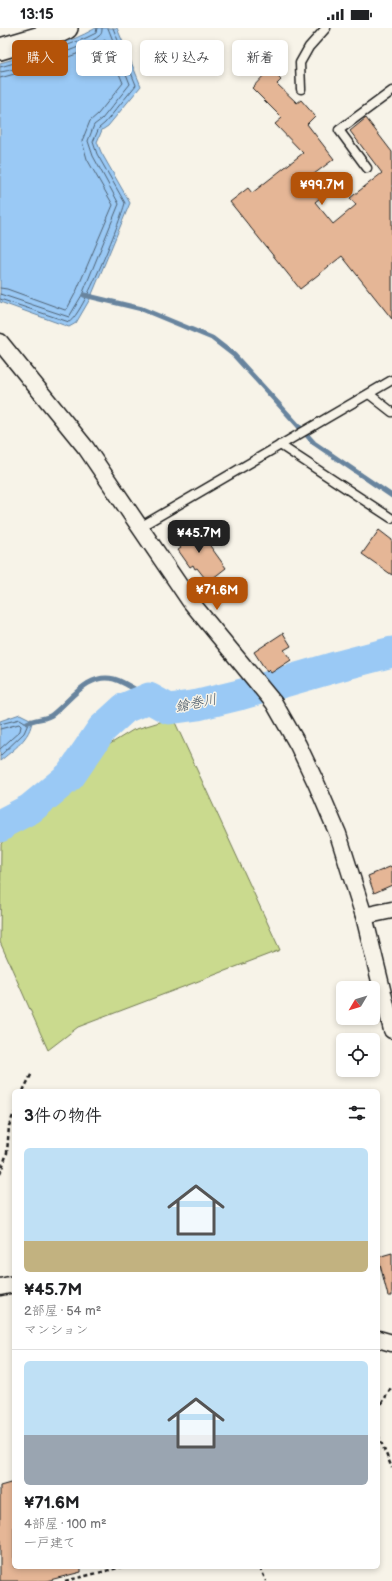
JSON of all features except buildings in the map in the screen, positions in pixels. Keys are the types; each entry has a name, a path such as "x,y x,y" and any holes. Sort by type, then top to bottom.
{"street":[{"path":"0,49 61,32 67,28"},
{"path":"0,342 86,448 190,601 274,703 295,739 318,785 338,834 364,916 392,1030"},
{"path":"364,916 392,910"},
{"path":"0,1287 12,1284"},
{"path":"380,1340 392,1343"}],"lane":[{"path":"301,88 300,64 309,47 326,28"},
{"path":"367,168 339,130 392,91"},
{"path":"140,527 392,380"},
{"path":"369,394 392,412"},
{"path":"280,445 391,518"}],"path":[{"path":"24,1089 32,1073"},
{"path":"0,1174 6,1153 9,1126 12,1118"},
{"path":"380,1407 392,1386"},
{"path":"380,1439 392,1468"},
{"path":"65,1581 114,1569"},
{"path":"261,1569 266,1581"}],"green space":[{"path":"173,718 280,950 78,1027 48,1050 0,942 1,844 13,827 51,804 102,749 133,730"}],"water":[{"path":"96,28 117,28 122,40 76,40 76,76 132,76 132,64 141,86 108,126 102,130 97,142 101,152 130,203 90,299 76,323 69,327 0,302 0,63 12,59 12,76 68,76 68,41"},
{"path":"20,714 32,720 31,726 25,738 16,748 0,761 0,721"}],"waterway":[{"path":"84,295 142,309 212,338 234,355 314,443 392,496"},
{"name":"鎗巻川","path":"0,827 1,824 30,809 70,776 102,729 125,708 149,698 169,709 198,705 392,652"},
{"path":"27,723 50,716 80,689 96,680 105,678 118,680 149,698"}]}
